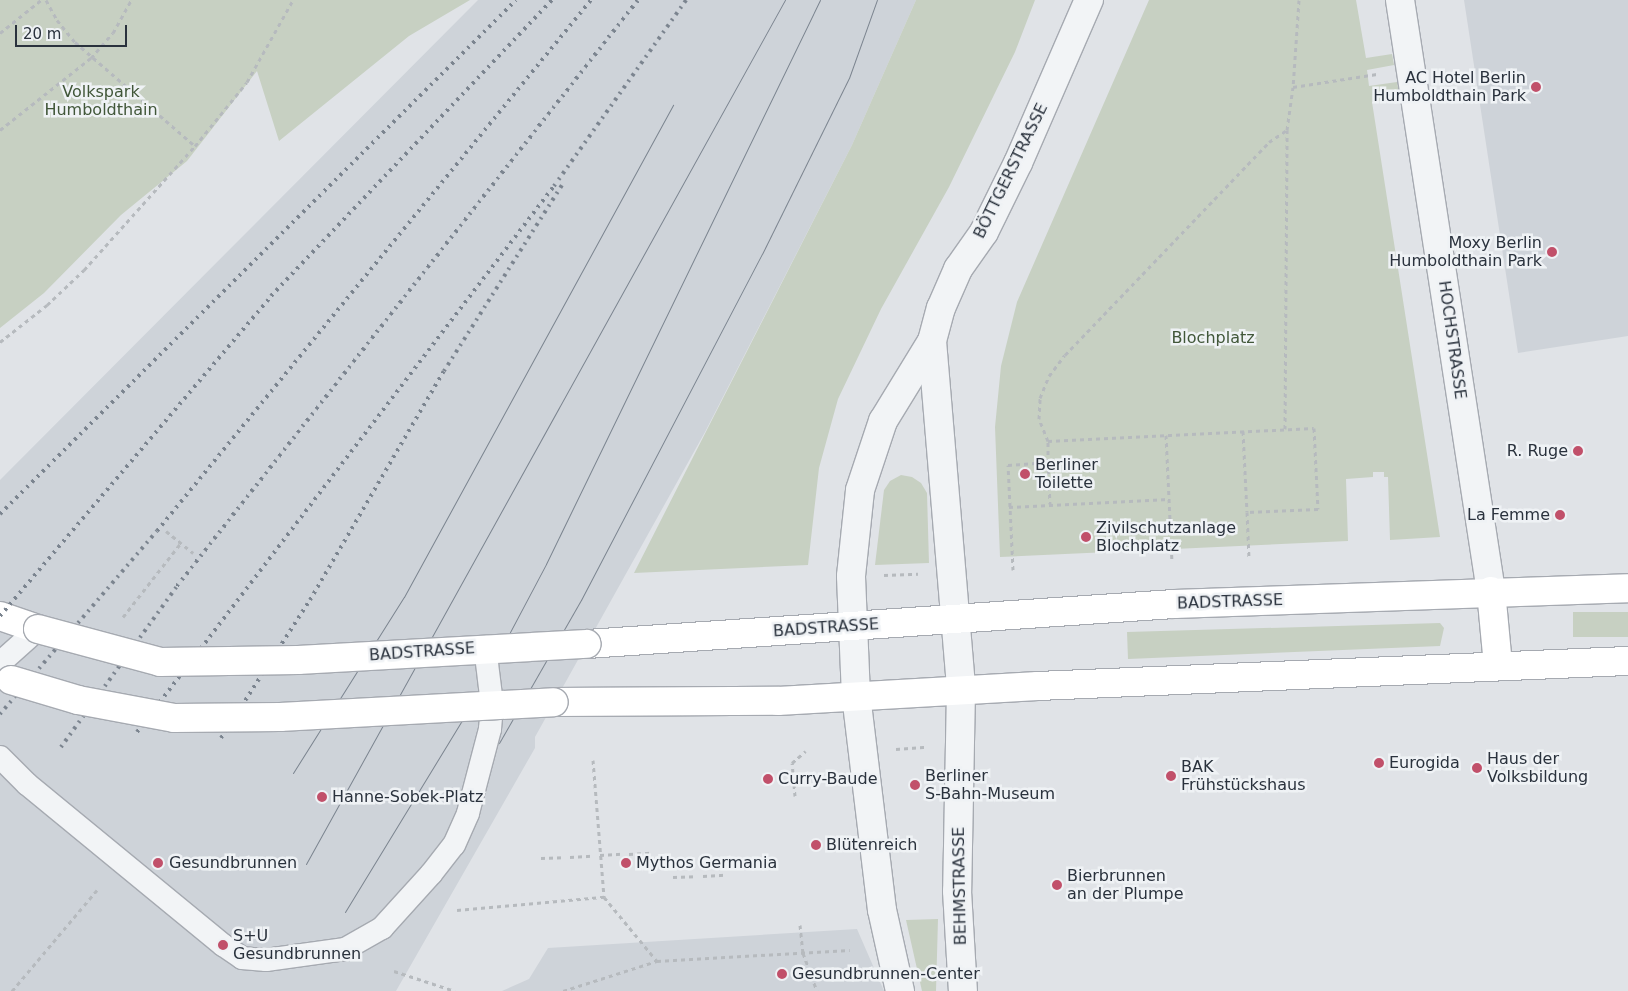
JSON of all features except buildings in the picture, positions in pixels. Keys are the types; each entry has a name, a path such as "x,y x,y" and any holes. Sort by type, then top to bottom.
{"main road":[{"name":"BADSTRASSE","path":"0,616 38,629 160,662 298,660 486,648 586,644 1183,603 1491,591 1628,588"},
{"path":"1491,591 1498,665"},
{"path":"0,677 78,700 174,718 491,716 554,702 778,701 960,690 1498,665 1628,661"}],"street":[{"name":"BÖTTGERSTRASSE","path":"856,696 854,625 850,576 860,490 883,421 932,342 941,308 958,269 984,232 1018,163 1089,0"},
{"name":"HOCHSTRASSE","path":"1400,0 1491,591"},
{"name":"BÖTTGERSTRASSE","path":"932,342 955,618"},
{"name":"BEHMSTRASSE","path":"955,618 960,690 957,891 963,991"},
{"path":"856,696 882,910 900,991"}],"lane":[{"path":"0,662 38,629"},
{"path":"0,757 27,784 223,945 242,958 266,960 345,949 382,928 454,845 468,813 491,716 486,648"}],"path":[{"path":"0,33 41,0"},
{"path":"46,0 57,20 91,58 195,146"},
{"path":"0,130 91,58 113,33 131,0"},
{"path":"0,342 48,305 84,270 195,146 247,82 292,0"},
{"path":"1285,429 1287,130 1294,87 1299,0"},
{"path":"1294,87 1385,73"},
{"path":"1050,504 1048,440 1039,419 1040,398 1049,376 1065,355 1269,142 1287,130"},
{"path":"1048,440 1314,428 1318,509 1247,512"},
{"path":"1243,431 1249,558"},
{"path":"1166,435 1172,562"},
{"path":"1013,570 1008,465 1048,462"},
{"path":"1009,507 1169,499"},
{"path":"166,531 192,553"},
{"path":"123,617 180,544"},
{"path":"874,575 922,573"},
{"path":"891,750 938,746"},
{"path":"795,796 792,763 806,751"},
{"path":"593,760 604,897 657,961"},
{"path":"629,854 651,853"},
{"path":"600,855 622,854"},
{"path":"570,857 592,856"},
{"path":"541,858 564,857"},
{"path":"703,876 725,875"},
{"path":"673,877 696,876"},
{"path":"12,991 97,890"},
{"path":"457,910 604,897"},
{"path":"800,925 802,953 817,991"},
{"path":"562,991 657,961 850,950"},
{"path":"394,971 455,991"}],"shaded area":[{"path":"478,0 916,0 852,145 705,432 535,737 535,748 396,991 0,991 0,480"},
{"path":"1464,0 1628,0 1628,336 1518,353"},
{"path":"857,929 884,991 502,991 529,979 548,948"}],"green space":[{"name":"Volkspark Humboldthain","path":"0,0 470,0 409,36 279,141 257,71 187,161 121,215 44,293 0,328"},
{"path":"916,0 1035,0 1015,52 949,187 881,309 838,399 819,468 808,565 634,573 852,145"},
{"name":"Blochplatz","path":"1149,0 1356,0 1366,58 1392,54 1394,65 1367,70 1369,86 1397,82 1400,98 1372,102 1440,537 1390,540 1388,477 1384,477 1384,472 1373,472 1373,477 1346,479 1348,541 1000,557 995,427 1001,366 1017,302"},
{"path":"901,475 912,477 921,483 927,493 929,563 875,565 884,490 890,481"},
{"path":"1573,612 1628,612 1628,637 1573,637"},
{"path":"1440,623 1444,628 1440,646 1128,659 1127,632"},
{"path":"938,919 936,991 922,991 906,920"}],"tram line":[{"path":"306,864 785,0"},
{"path":"345,912 473,702 546,564 820,0"},
{"path":"499,743 581,600 762,254 849,78 877,0"},
{"path":"293,773 404,597 673,105"}],"railway":[{"path":"0,514 516,0"},
{"path":"0,616 271,296 552,0"},
{"path":"0,714 157,531 591,0"},
{"path":"61,747 177,586 638,0"},
{"path":"137,732 554,186 686,0"},
{"path":"221,738 310,600 444,371 564,182"}],"place":[{"name":"AC Hotel Berlin Humboldthain Park","path":"1536,87"},
{"name":"Moxy Berlin Humboldthain Park","path":"1552,252"},
{"name":"R. Ruge","path":"1578,451"},
{"name":"Berliner Toilette","path":"1025,474"},
{"name":"La Femme","path":"1560,515"},
{"name":"Zivilschutzanlage Blochplatz","path":"1086,537"},
{"name":"Eurogida","path":"1379,763"},
{"name":"Haus der Volksbildung","path":"1477,768"},
{"name":"BAK Frühstückshaus","path":"1171,776"},
{"name":"Curry-Baude","path":"768,779"},
{"name":"Berliner S-Bahn-Museum","path":"915,785"},
{"name":"Hanne-Sobek-Platz","path":"322,797"},
{"name":"Blütenreich","path":"816,845"},
{"name":"Gesundbrunnen","path":"158,863"},
{"name":"Mythos Germania","path":"626,863"},
{"name":"Bierbrunnen an der Plumpe","path":"1057,885"},
{"name":"S+U Gesundbrunnen","path":"223,945"},
{"name":"Gesundbrunnen-Center","path":"782,974"}]}
